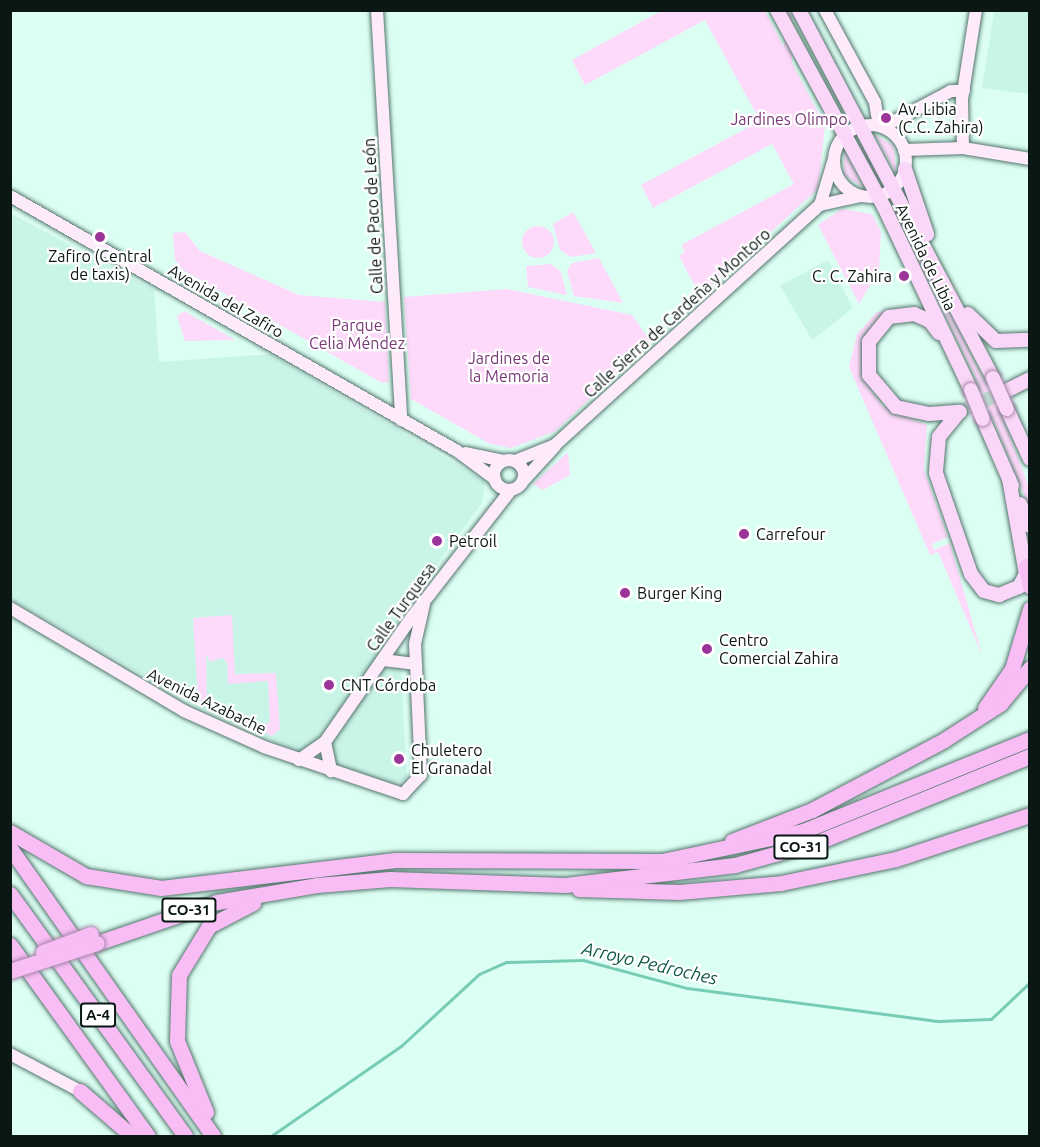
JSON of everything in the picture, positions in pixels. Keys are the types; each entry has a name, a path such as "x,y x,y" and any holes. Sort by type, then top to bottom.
{"highway":[{"path":"1026,566 1029,587"},
{"path":"971,723 1012,669 1029,609"},
{"path":"645,861 774,826 971,723 1009,696 1029,668"},
{"name":"CO-31","path":"322,867 431,859 645,861 707,855 803,831 1024,741"},
{"name":"CO-31","path":"10,971 94,939 190,910 284,891 390,879 565,885 668,876 763,858 868,824 1027,758"},
{"path":"565,885 663,892 781,883 887,861 1028,817"},
{"path":"10,832 59,865 134,886 191,886 322,867"},
{"path":"10,848 213,1137"},
{"path":"10,962 94,939 201,897 322,867"},
{"path":"221,1137 195,1091 177,1041 179,975 208,926 238,907 284,891"},
{"name":"A-4","path":"10,894 185,1137"},
{"name":"A-4","path":"10,945 148,1137"},
{"path":"80,1091 132,1137"}],"main road":[{"name":"Avenida de Libia","path":"777,10 878,196 970,390 1029,526"},
{"name":"Avenida de Libia","path":"799,10 896,186 953,296 1029,459"},
{"path":"905,169 931,254"},
{"path":"953,296 990,338 1009,343 1029,340"},
{"path":"951,349 930,321 902,313 873,333 867,366 874,387 896,407 929,414 962,411 939,437 935,465 967,567 980,587 999,595 1019,587 1026,566 1009,479"},
{"path":"1008,390 1027,381"},
{"path":"1009,413 1029,437"}],"street":[{"name":"Calle de Paco de León","path":"377,10 401,420"},
{"path":"825,10 875,102 881,127 904,150 905,169 896,186 878,196"},
{"path":"963,148 964,91 976,10"},
{"path":"820,205 834,159 844,137 863,126 881,127 951,91 964,91"},
{"path":"904,150 963,148 1029,159"},
{"path":"834,159 838,178 861,196"},
{"name":"Avenida del Zafiro","path":"10,196 457,451 502,485"},
{"name":"Calle Sierra de Cardeña y Montoro","path":"502,485 524,481 555,445 820,205 861,196 878,196"},
{"name":"Calle Sierra de Cardeña y Montoro","path":"509,461 555,445"},
{"name":"Avenida del Zafiro","path":"457,451 509,461"},
{"path":"509,461 522,467 524,481"},
{"name":"Calle Turquesa","path":"299,760 325,742 412,617 484,522 502,485 509,461"},
{"path":"383,660 415,664 424,604"},
{"name":"Avenida Azabache","path":"10,608 184,711 299,760 403,794 421,775 415,664"},
{"path":"325,742 331,771"},
{"path":"10,1054 80,1091"}],"shaded area":[{"path":"994,11 1029,11 1029,94 982,88"},
{"path":"10,213 154,290 159,362 270,354 485,481 482,503 398,617 407,779 393,785 265,738 199,707 11,599"},
{"path":"828,260 853,308 812,340 780,286"}],"green space":[{"name":"Jardines Olimpo","path":"661,11 765,11 825,126 818,189 695,301 687,296 697,290 679,256 685,252 681,245 794,184 772,144 653,208 641,185 760,121 705,20 585,85 572,60"},
{"path":"784,11 792,11 792,141 784,141"},
{"path":"875,135 894,146 895,172"},
{"path":"863,143 881,176 876,179 858,146"},
{"path":"844,150 864,188 844,175"},
{"path":"842,209 872,214 881,232 879,271 859,304 818,225"},
{"path":"899,209 1004,421 1029,487 1029,507 978,383 894,211"},
{"path":"573,212 596,253 571,257 560,250 553,224"},
{"path":"538,226 549,231 554,242 549,253 538,258 527,253 522,242 527,231"},
{"name":"Parque Celia Méndez","path":"185,232 200,251 299,295 385,302 389,382 382,383 183,270 175,260 173,233"},
{"path":"599,258 623,303 574,296 567,271 572,263"},
{"path":"551,264 561,272 567,295 528,287 526,266"},
{"name":"Jardines de la Memoria","path":"507,289 632,315 651,342 554,432 511,448 490,444 411,399 404,297"},
{"path":"184,311 234,340 185,341 177,316"},
{"path":"887,311 862,347 863,379 883,406 927,425 924,470 948,537 932,544 934,550 950,543 982,655 938,552 930,555 849,367 857,334 877,312"},
{"path":"568,452 570,475 543,490 533,484"},
{"path":"232,615 235,674 276,673 280,729 272,736 205,706 198,696 193,618","holes":["206,654 210,662 222,658 227,662 228,684 268,681 270,722 264,725 207,697"]}],"waterway":[{"name":"Arroyo Pedroches","path":"271,1136 401,1046 479,974 506,962 583,960 687,988 939,1021 991,1019 1030,982"}],"tunnel":[{"path":"964,410 1008,390"}],"place":[{"name":"Av. Libia (C.C. Zahira)","path":"886,118"},
{"name":"Zafiro (Central de taxis)","path":"100,237"},
{"name":"C. C. Zahira","path":"904,276"},
{"name":"Carrefour","path":"744,534"},
{"name":"Petroil","path":"437,541"},
{"name":"Burger King","path":"625,593"},
{"name":"Centro Comercial Zahira","path":"707,649"},
{"name":"CNT Córdoba","path":"329,685"},
{"name":"Chuletero El Granadal","path":"399,759"}]}
